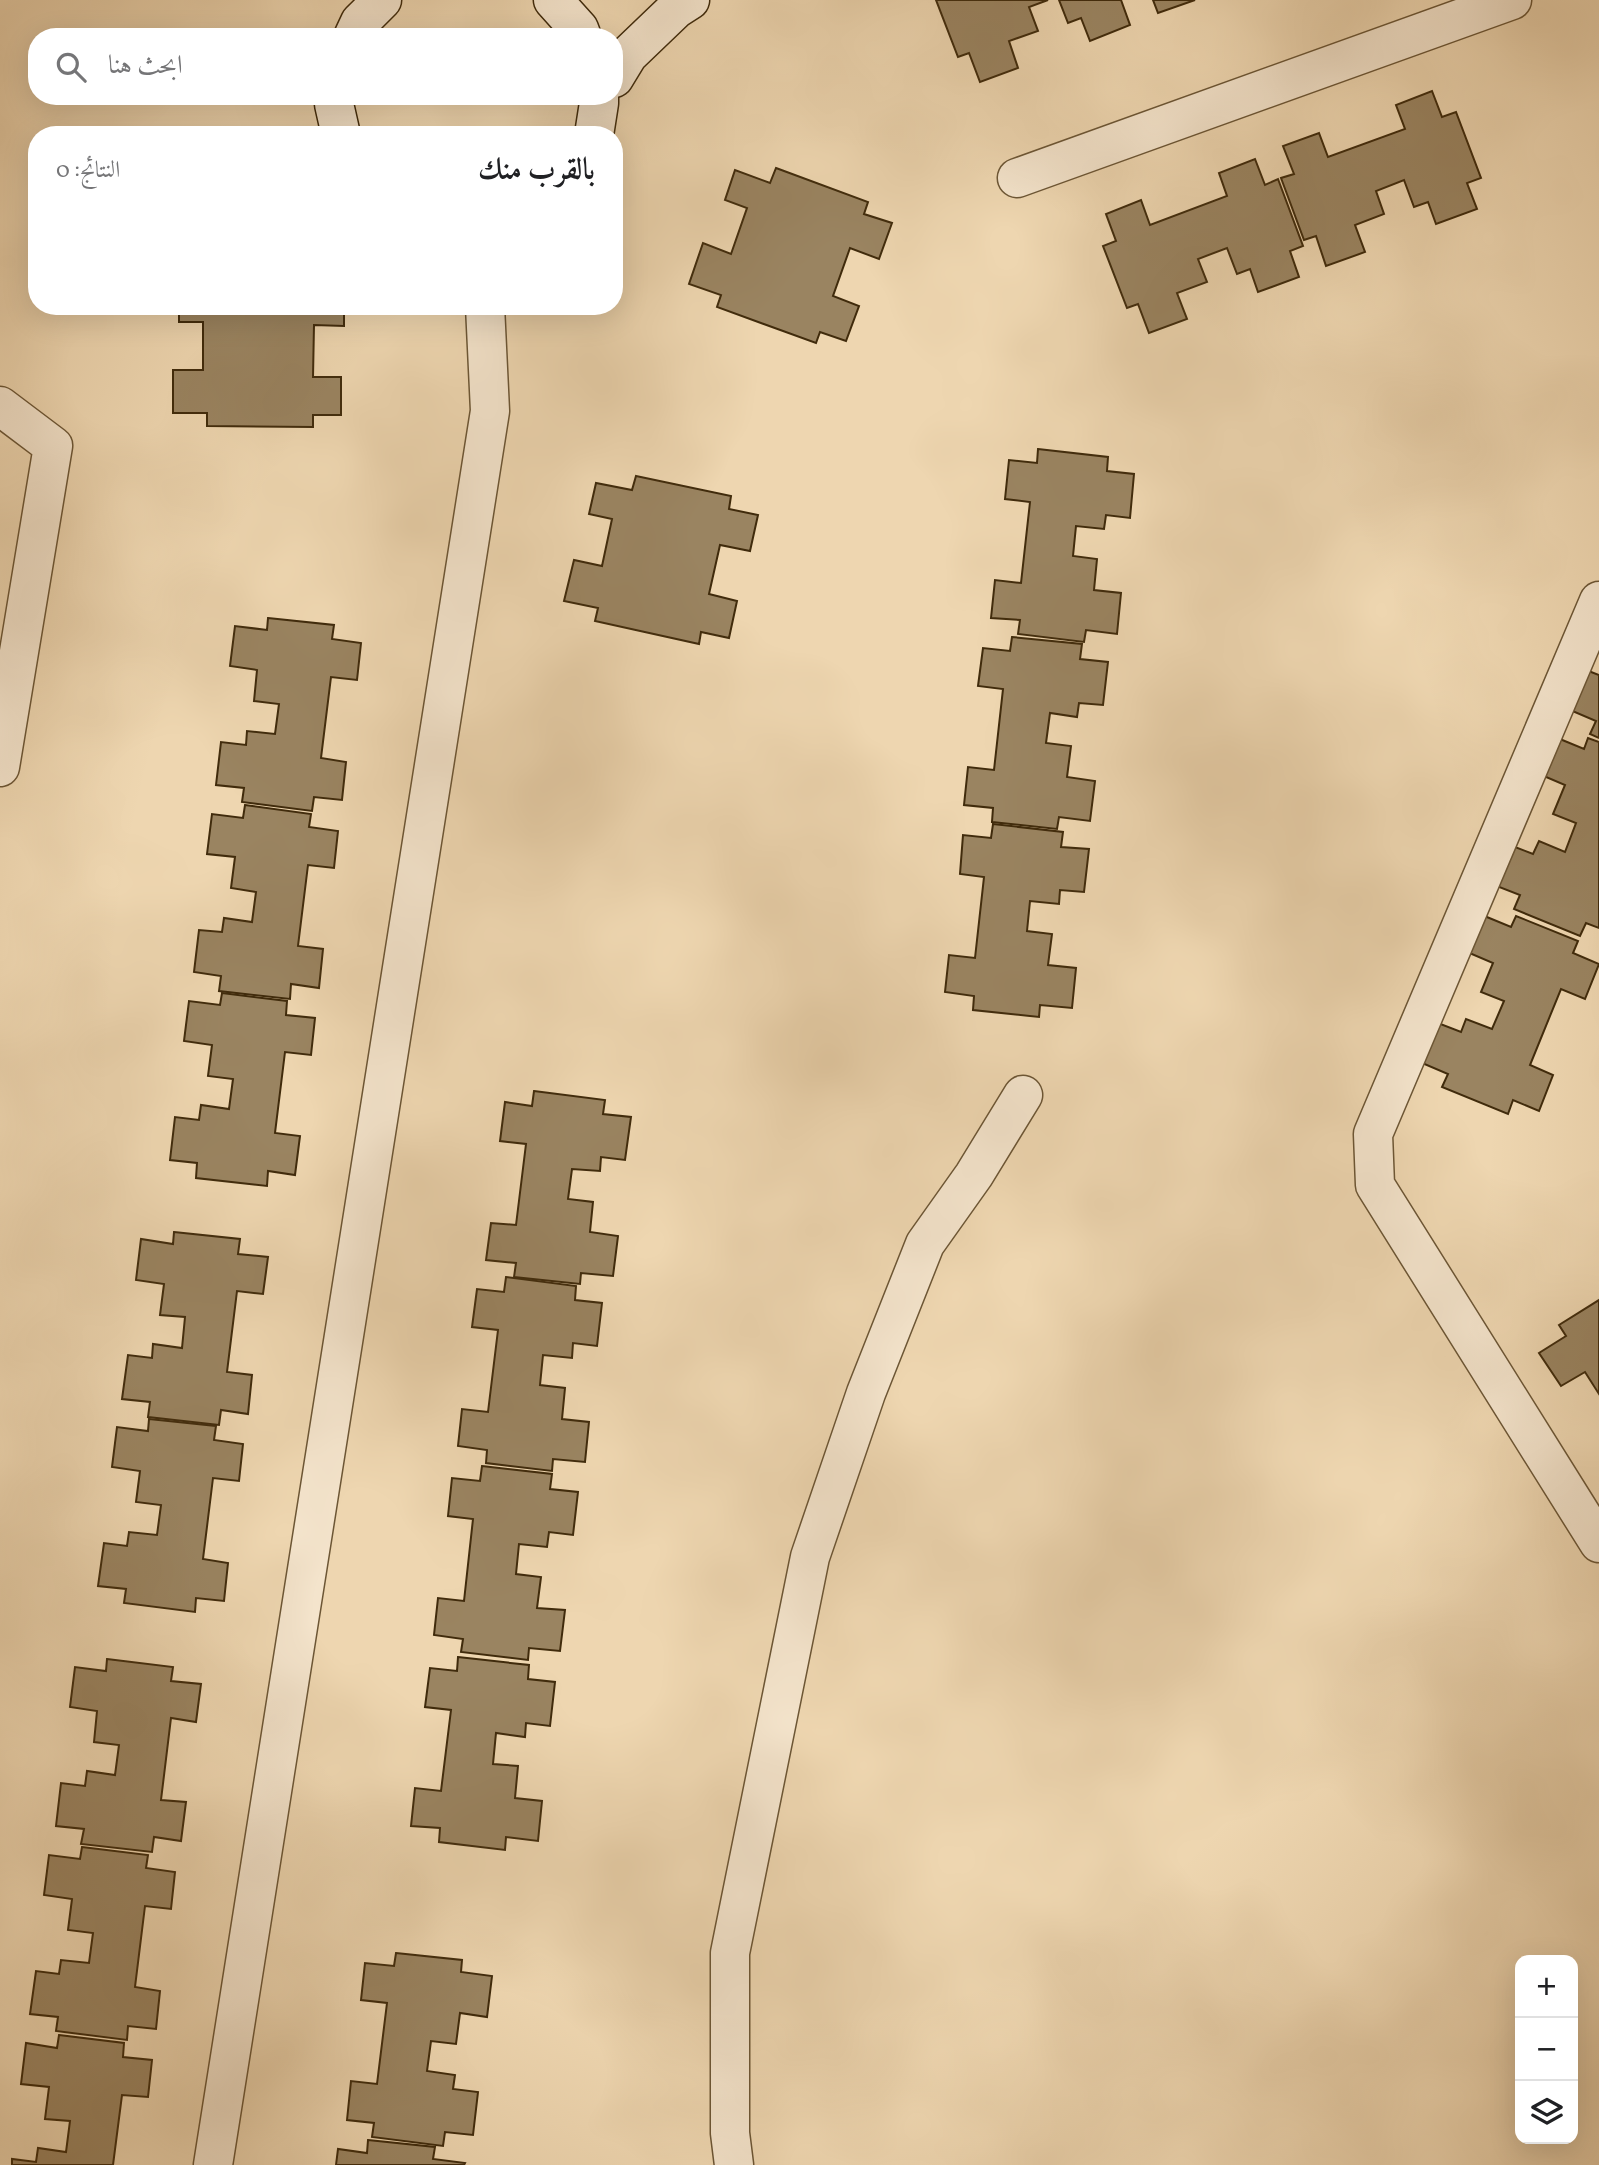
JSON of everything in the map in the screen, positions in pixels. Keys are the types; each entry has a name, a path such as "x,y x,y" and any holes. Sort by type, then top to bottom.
{"street":[{"path":"553,0 578,28"},
{"path":"623,64 628,55 676,9 690,0"},
{"path":"1017,178 1512,0"},
{"path":"334,105 339,126"},
{"path":"214,2165 490,411 485,315"},
{"path":"0,406 52,446 0,767"},
{"path":"1599,601 1373,1134 1375,1185 1599,1543"},
{"path":"734,2165 730,2133 730,1953 810,1557 866,1393 925,1244 974,1175 1023,1095"}],"building":[{"path":"936,0 1048,0 1029,7 1038,31 1009,41 1018,68 980,82 969,53 958,57"},
{"path":"1059,0 1121,0 1130,25 1090,41 1081,18 1068,23"},
{"path":"1153,0 1195,0 1158,13"},
{"path":"1432,91 1442,117 1456,112 1481,178 1467,183 1477,209 1436,224 1428,202 1414,207 1404,180 1376,191 1384,214 1355,225 1365,252 1326,266 1316,236 1304,240 1281,178 1294,174 1283,146 1319,133 1328,157 1405,129 1396,105"},
{"path":"1255,159 1265,185 1278,179 1303,246 1290,251 1299,277 1258,292 1250,269 1237,274 1227,248 1198,259 1207,282 1177,293 1187,319 1149,333 1138,304 1127,308 1103,246 1116,241 1106,214 1141,200 1150,225 1227,196 1219,173"},
{"path":"776,168 868,202 864,214 892,223 879,259 850,248 833,296 859,306 846,341 820,332 816,343 717,307 721,295 689,284 703,243 731,254 747,208 725,200 735,170 770,183"},
{"path":"179,315 344,315 344,326 314,325 313,377 341,377 341,415 313,415 313,427 207,426 207,413 173,413 173,370 203,370 203,322 179,322"},
{"path":"1038,449 1108,457 1107,471 1134,474 1130,518 1106,515 1104,529 1076,526 1073,556 1097,559 1094,590 1121,593 1117,634 1086,630 1084,642 1018,634 1020,620 991,618 995,580 1021,583 1030,502 1005,499 1009,460 1037,463"},
{"path":"636,476 731,496 729,509 758,515 750,551 720,545 709,594 737,601 729,638 701,632 699,644 595,621 598,608 564,601 574,560 602,566 612,519 589,514 596,483 632,490"},
{"path":"268,618 334,625 332,639 361,643 357,680 331,677 321,758 346,762 342,800 314,797 312,811 242,802 244,788 216,785 221,742 246,745 247,731 275,734 279,704 254,701 257,670 230,666 235,626 267,630"},
{"path":"1012,637 1082,644 1080,659 1108,662 1103,705 1079,703 1077,717 1050,713 1046,743 1071,746 1067,777 1095,781 1090,821 1059,817 1057,829 992,822 993,808 964,805 968,767 994,770 1003,689 978,686 983,648 1010,651"},
{"path":"1586,670 1599,675 1599,738 1590,734 1596,721 1570,710"},
{"path":"1555,737 1584,749 1588,738 1599,742 1599,928 1586,923 1580,936 1514,909 1520,895 1494,885 1510,845 1533,854 1539,841 1565,852 1576,823 1553,814 1565,785 1539,774"},
{"path":"245,805 311,814 309,827 338,831 334,868 308,865 298,946 323,949 319,988 291,984 290,999 219,991 221,976 194,972 199,930 222,932 224,918 252,922 256,892 231,888 235,857 207,854 212,814 243,818"},
{"path":"993,824 1063,832 1061,847 1089,849 1084,892 1060,890 1059,904 1030,901 1027,931 1052,934 1048,965 1076,968 1072,1008 1040,1005 1039,1017 973,1010 974,996 945,992 949,955 975,958 984,877 960,874 963,835 991,838"},
{"path":"1482,915 1511,927 1516,916 1578,941 1573,953 1599,964 1585,999 1561,989 1530,1065 1553,1075 1539,1111 1513,1100 1508,1114 1442,1087 1448,1074 1422,1063 1438,1023 1461,1032 1466,1019 1492,1029 1504,1001 1481,992 1493,963 1467,952"},
{"path":"222,993 287,1001 286,1015 315,1018 311,1055 285,1052 275,1133 300,1136 295,1175 268,1171 267,1186 196,1178 197,1163 170,1160 175,1117 199,1120 201,1105 229,1109 233,1079 208,1076 212,1045 184,1041 189,1001 220,1005"},
{"path":"534,1091 605,1100 603,1114 631,1117 625,1160 601,1157 600,1171 572,1169 568,1199 593,1202 590,1232 618,1236 613,1276 581,1273 580,1284 514,1277 516,1263 486,1260 491,1223 516,1225 526,1144 500,1141 505,1102 532,1106"},
{"path":"174,1232 240,1239 238,1254 268,1257 263,1294 237,1291 227,1372 252,1375 248,1414 221,1410 219,1425 148,1417 150,1402 122,1399 128,1355 152,1358 153,1344 182,1348 185,1317 160,1315 164,1284 136,1280 141,1239 173,1244"},
{"path":"506,1277 576,1286 575,1300 602,1303 597,1346 573,1343 572,1358 543,1355 540,1385 565,1388 562,1419 589,1422 585,1462 553,1459 552,1471 486,1463 487,1450 458,1446 462,1409 488,1412 498,1330 472,1327 477,1289 504,1292"},
{"path":"1599,1300 1599,1394 1585,1372 1561,1386 1539,1353 1566,1336 1559,1325"},
{"path":"149,1419 216,1426 214,1440 243,1444 239,1481 213,1478 203,1559 228,1563 224,1601 196,1598 195,1612 124,1603 126,1589 98,1586 104,1543 127,1546 129,1532 157,1535 161,1505 136,1502 140,1471 112,1467 117,1427 148,1431"},
{"path":"482,1466 552,1474 550,1489 578,1492 573,1535 549,1532 547,1547 519,1544 516,1574 541,1577 537,1608 565,1610 560,1651 529,1648 528,1660 461,1652 463,1639 434,1635 438,1598 464,1601 473,1519 448,1516 452,1478 480,1481"},
{"path":"458,1657 529,1665 528,1679 555,1682 550,1726 526,1723 525,1737 496,1733 493,1764 518,1766 515,1798 542,1801 538,1841 506,1837 505,1850 439,1842 440,1828 411,1826 415,1788 441,1791 451,1710 425,1707 430,1668 457,1671"},
{"path":"107,1659 173,1667 171,1681 201,1684 196,1722 171,1718 161,1800 186,1802 181,1841 154,1837 152,1852 81,1844 84,1829 56,1826 61,1783 85,1786 87,1771 115,1775 119,1745 94,1742 97,1711 70,1707 75,1667 106,1671"},
{"path":"82,1847 148,1855 146,1868 175,1872 171,1909 145,1906 135,1987 160,1991 156,2029 128,2026 127,2040 56,2031 58,2017 30,2014 36,1971 59,1974 61,1960 89,1963 93,1933 68,1930 72,1899 44,1895 49,1855 80,1859"},
{"path":"396,1953 462,1960 461,1972 492,1976 487,2017 460,2013 456,2044 431,2041 427,2071 455,2075 453,2089 478,2092 473,2135 445,2132 443,2146 372,2137 374,2123 347,2120 351,2081 377,2084 387,2003 361,2000 365,1963 394,1966"},
{"path":"59,2035 124,2043 123,2057 152,2060 148,2097 122,2095 113,2165 12,2165 12,2159 36,2162 38,2148 66,2152 70,2121 45,2119 49,2087 21,2084 26,2043 57,2048"},
{"path":"368,2140 435,2147 433,2159 465,2163 336,2165 338,2149 367,2153"}]}
